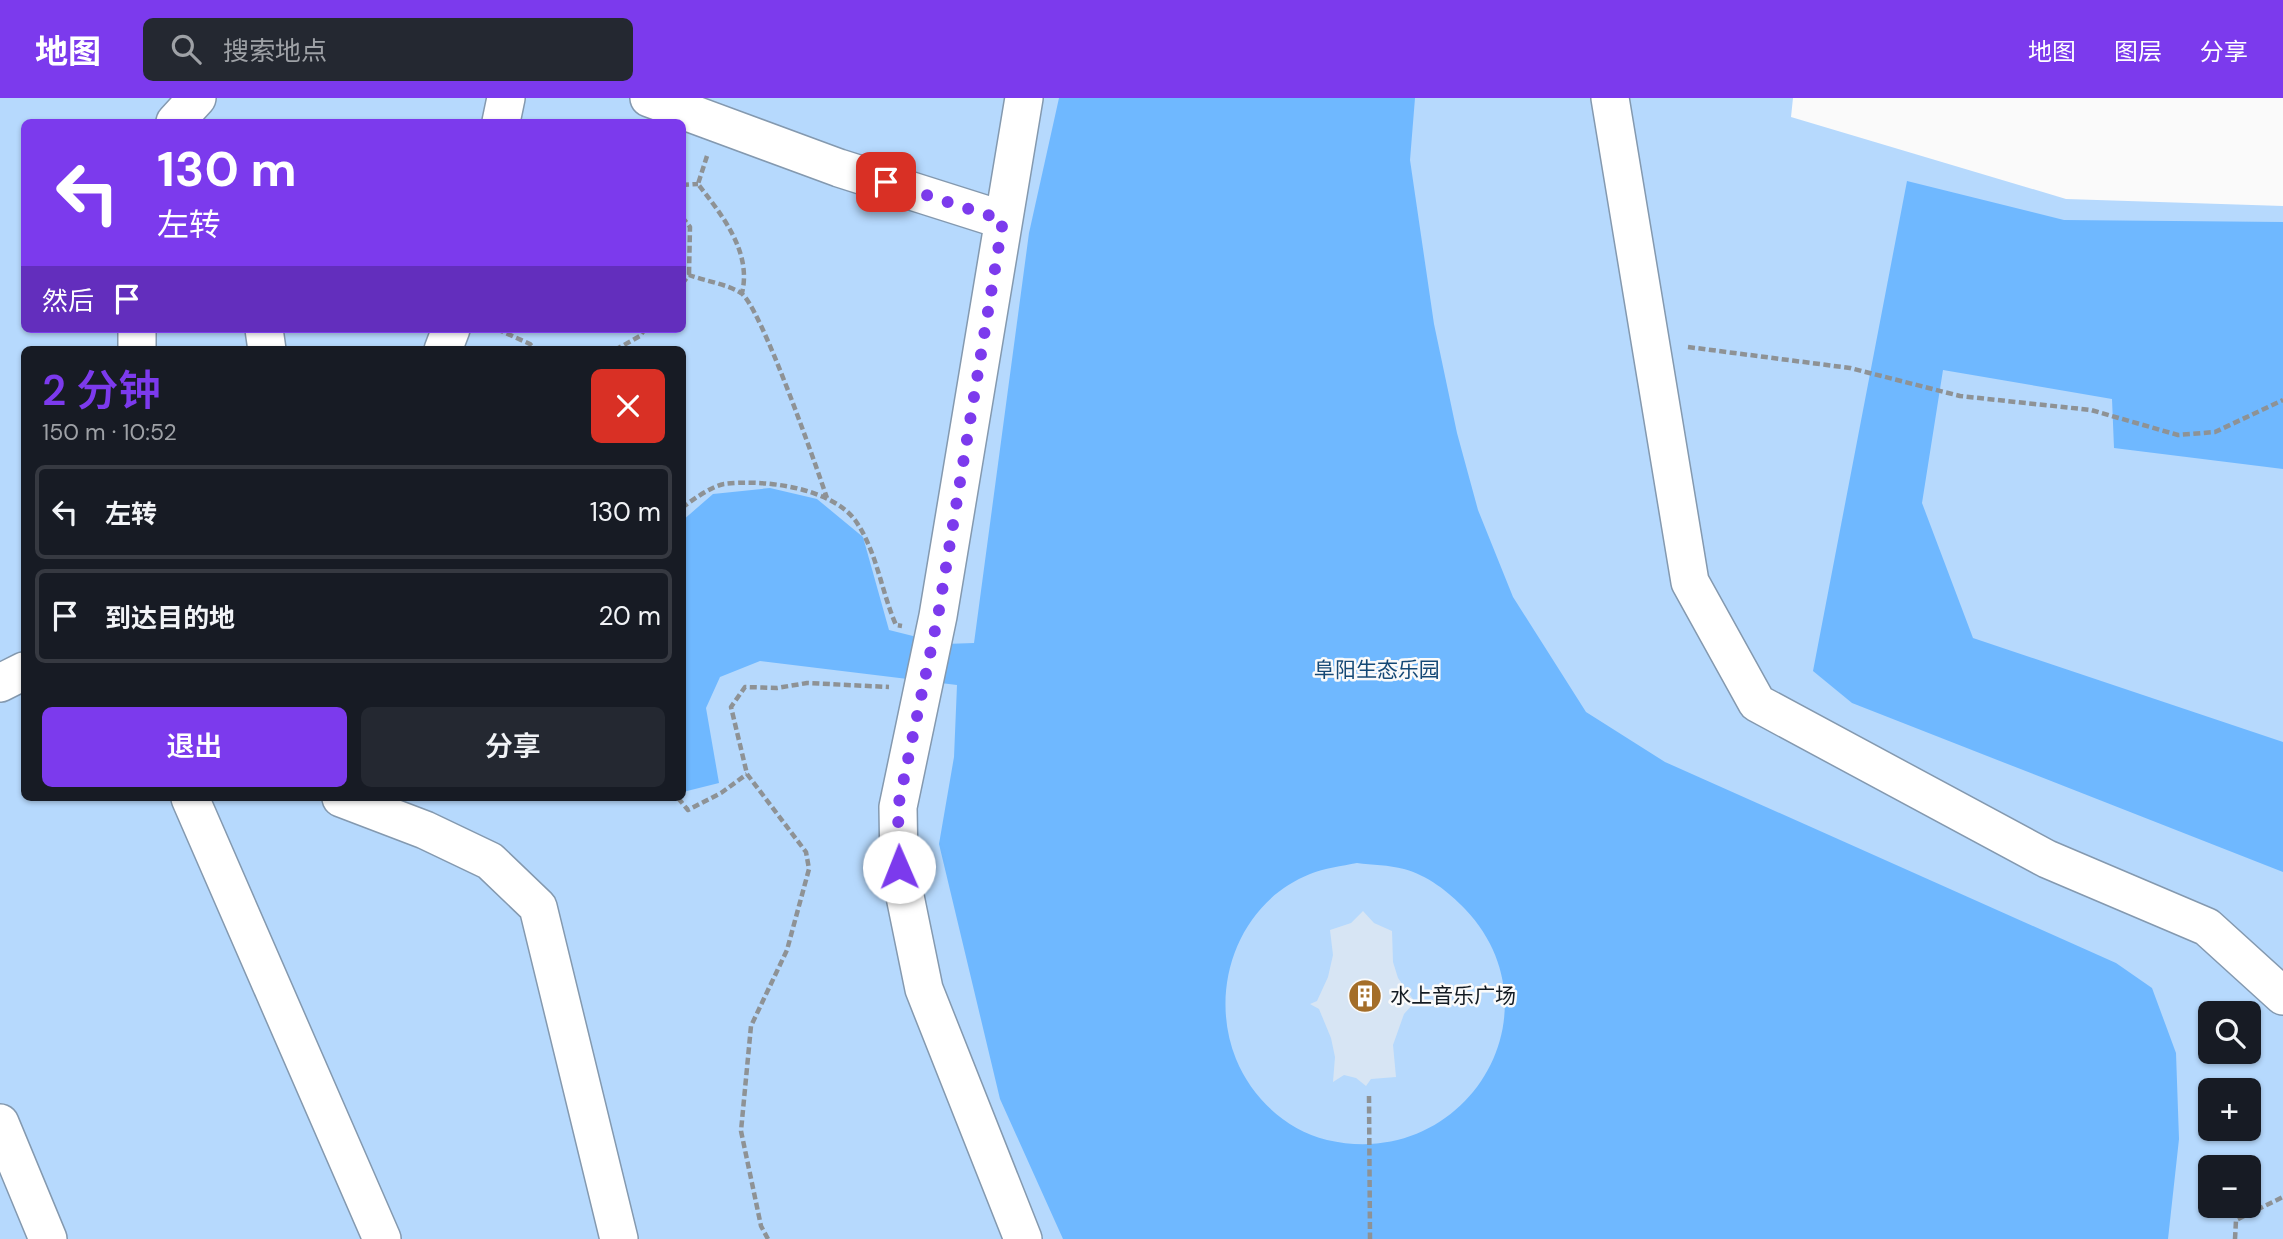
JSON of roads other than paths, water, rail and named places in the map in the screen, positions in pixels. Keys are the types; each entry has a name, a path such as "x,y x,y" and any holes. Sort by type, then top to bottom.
{"lane":[{"path":"156,119 159,98"},
{"path":"178,119 197,98"},
{"path":"502,119 506,98"},
{"path":"649,98 839,167 1003,220"},
{"path":"1023,1239 923,989 902,880 898,807 936,625 1024,98"},
{"path":"1610,98 1690,582 1757,703 2047,859 2207,927 2283,996"},
{"path":"0,683 21,672"},
{"path":"191,801 382,1239"},
{"path":"349,801 425,830 490,861 538,907 619,1239"},
{"path":"0,1123 48,1239"}],"water":[{"path":"1059,98 1415,98 1410,160 1434,324 1457,433 1478,510 1513,597 1586,712 1665,762 2116,963 2152,988 2176,1053 2179,1139 2168,1239 1063,1239 1000,1099 939,844 954,757 957,685 760,661 720,677 706,708 719,783 686,791 686,518 713,494 770,488 817,499 863,537 889,630 945,644 974,643 1029,233","holes":["1357,863 1413,872 1452,896 1465,909 1493,950 1504,993 1501,1036 1485,1075 1458,1108 1421,1132 1377,1143 1327,1140 1298,1129 1284,1120 1251,1087 1236,1059 1228,1032 1225,1005 1228,978 1235,952 1247,927 1264,905 1285,887 1310,874 1333,867"]},
{"path":"1907,181 2064,220 2283,222 2283,469 2114,448 2112,399 1943,370 1922,503 1973,638 2283,742 2283,872 1852,703 1813,671"}],"place":[{"name":"水上音乐广场","path":"1365,996"}],"park label":[{"name":"阜阳生态乐园","path":"1377,670"}]}
